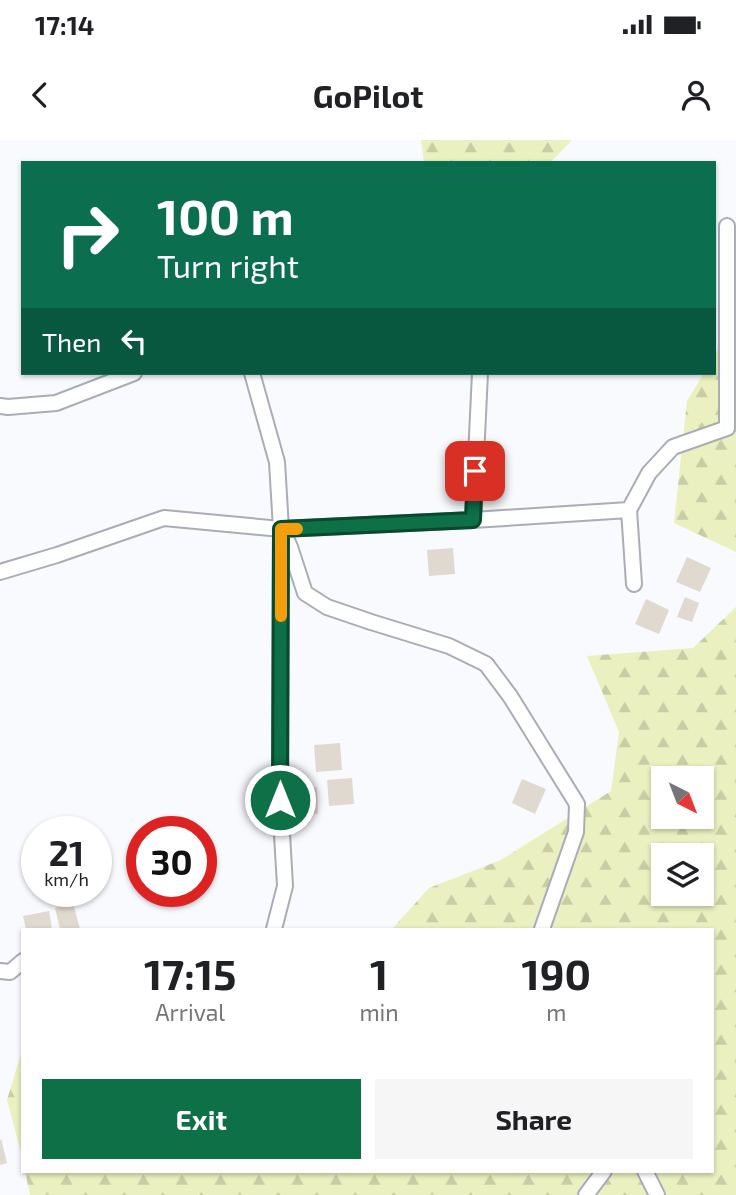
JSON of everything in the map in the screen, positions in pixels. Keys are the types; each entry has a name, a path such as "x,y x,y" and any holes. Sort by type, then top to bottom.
{"street":[{"path":"634,584 629,510 649,473 673,447 727,428 726,225"},
{"path":"0,406 56,403 129,375"},
{"path":"253,375 276,462 281,529 280,800 285,886 274,928"},
{"path":"473,520 480,375"},
{"path":"0,572 164,518 281,529 629,510"},
{"path":"281,529 290,547 305,593 327,607 449,646 486,664 510,696 577,804 576,832 542,928"},
{"path":"0,971 10,972 21,963"},
{"path":"586,1195 602,1173"},
{"path":"646,1173 657,1195"}],"green space":[{"path":"421,140 572,140 552,161 424,161"},
{"path":"736,319 736,552 674,523 687,401 703,375 716,375 716,353"},
{"path":"736,607 736,1195 30,1195 25,1173 714,1173 714,928 393,928 429,888 501,860 611,791 619,732 587,656 693,648"},
{"path":"21,1054 21,1152 7,1100"}],"building":[{"path":"453,548 455,574 429,576 427,550"},
{"path":"687,557 711,568 700,592 676,582"},
{"path":"685,597 699,603 692,622 677,617"},
{"path":"646,599 669,610 659,634 635,624"},
{"path":"340,743 342,770 316,772 314,745"},
{"path":"352,778 354,804 329,806 327,780"},
{"path":"522,779 546,789 535,814 512,803"},
{"path":"317,787 318,814 293,816 291,789"},
{"path":"74,907 80,928 60,928 55,908"},
{"path":"49,911 52,928 26,928 23,916"},
{"path":"0,1140 7,1163 0,1165"}],"slow traffic":[{"path":"281,616 281,529 297,529"}],"route":[{"path":"280,800 281,529 473,520 475,471"}]}
